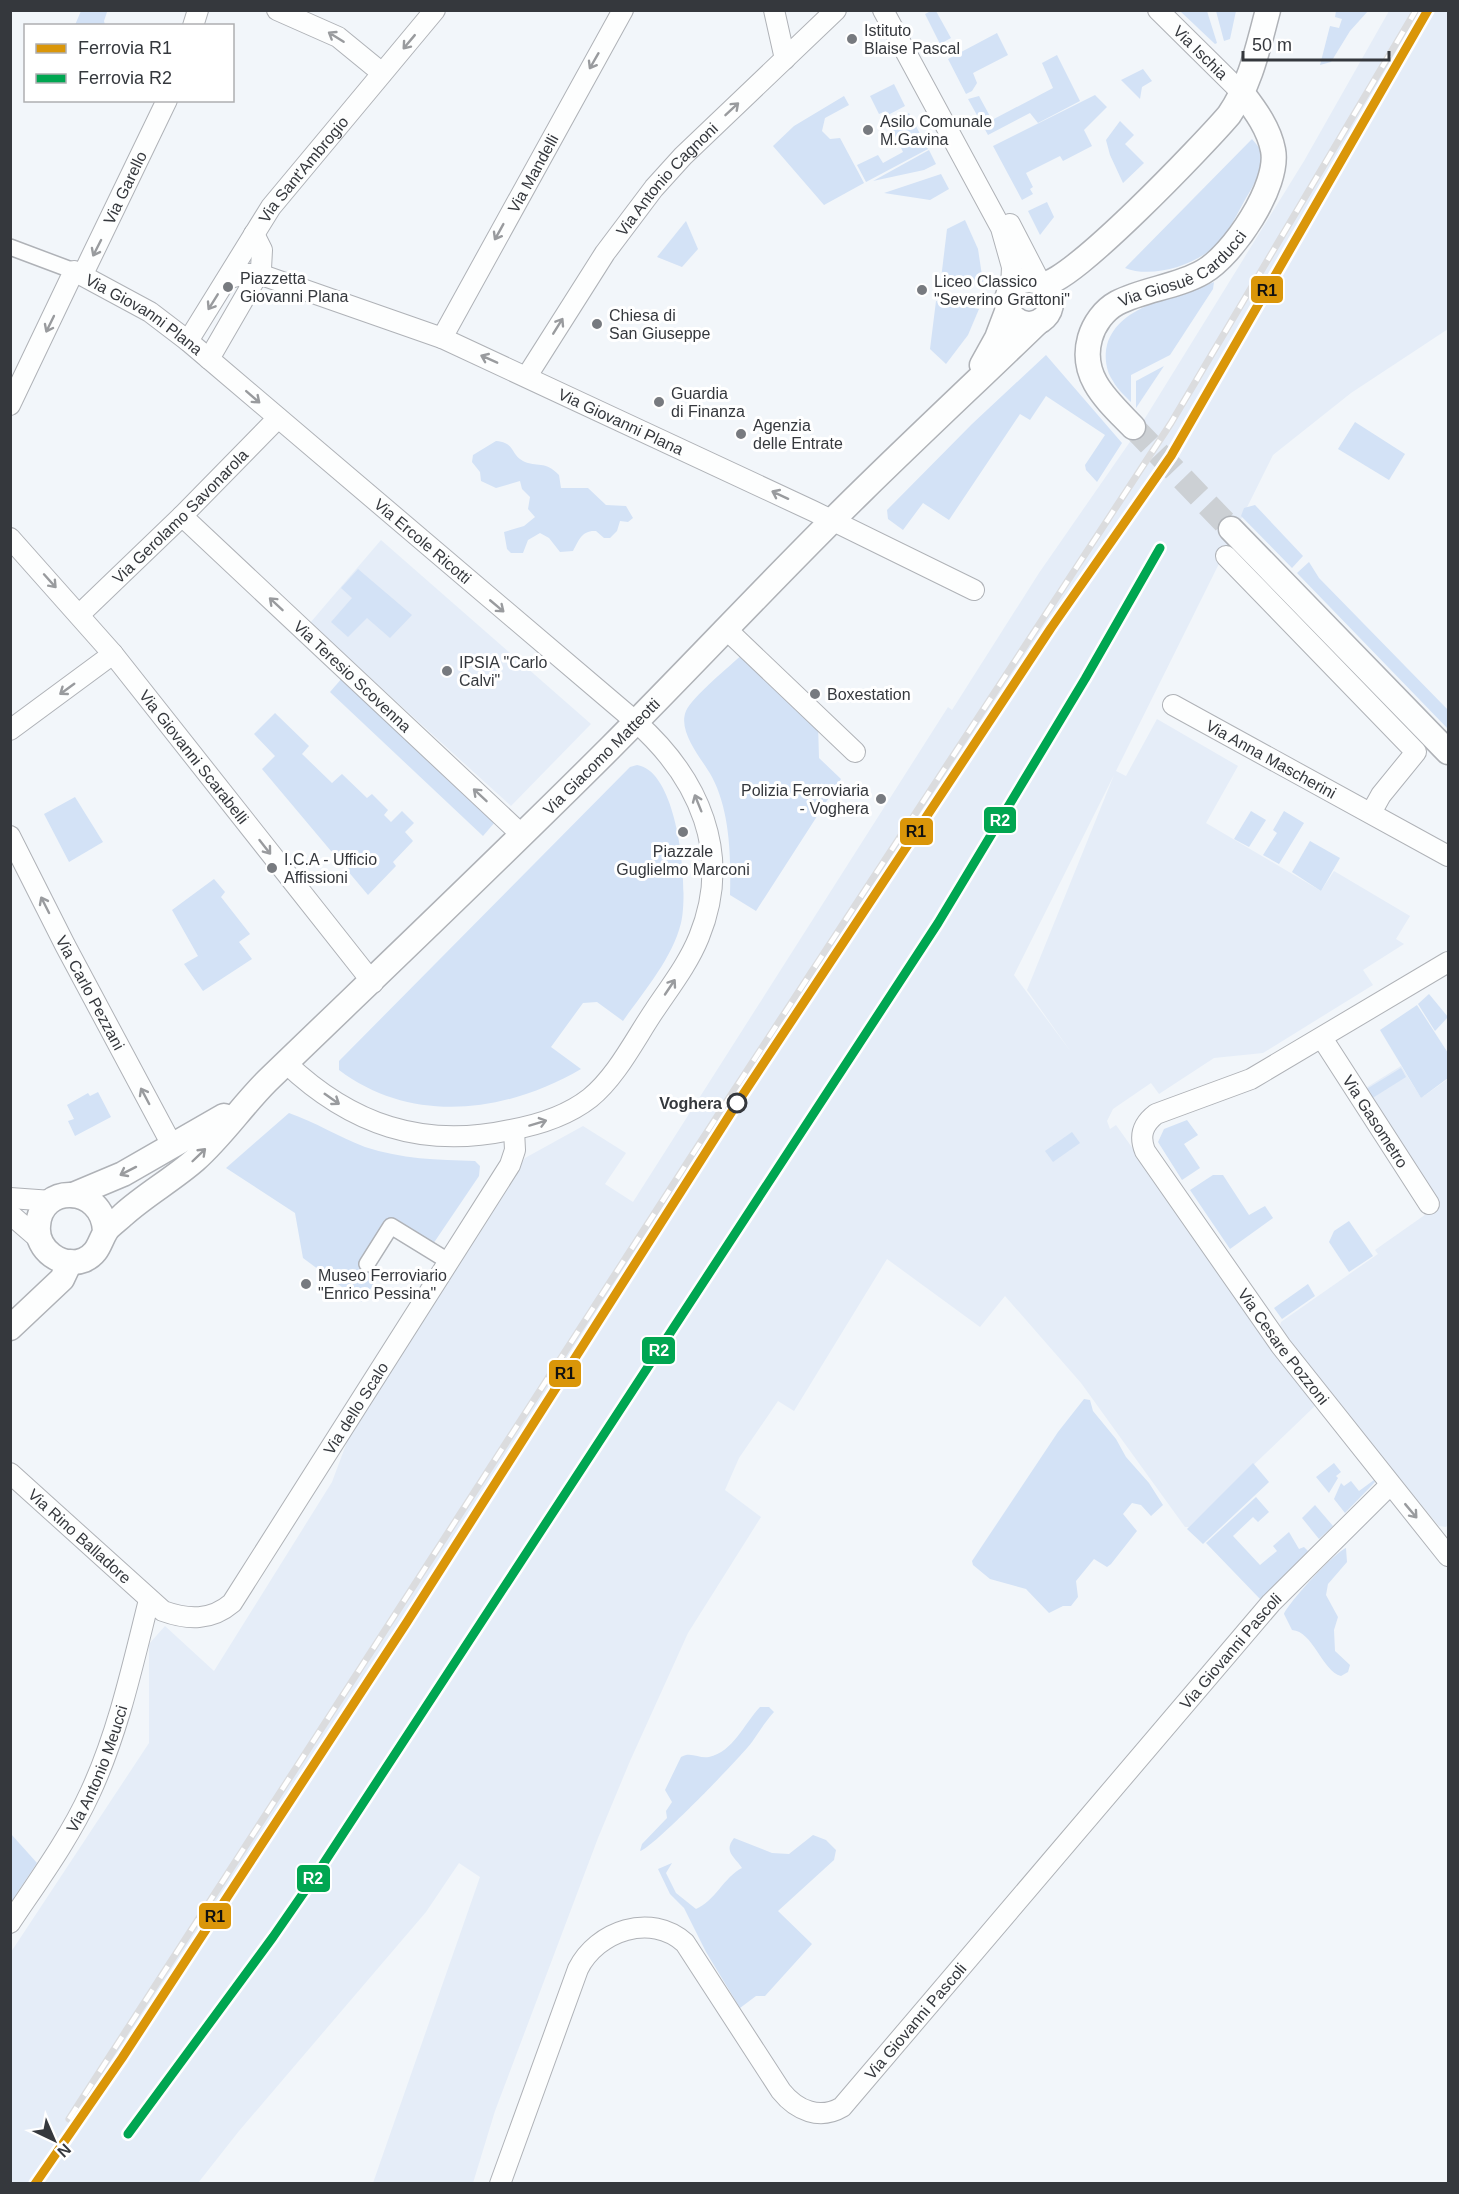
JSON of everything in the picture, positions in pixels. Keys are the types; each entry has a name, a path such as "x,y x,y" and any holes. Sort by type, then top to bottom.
{"street":[{"path":"277,10 338,37 382,73"},
{"name":"Via Sant'Ambrogio","path":"188,341 254,234 308,160 435,10"},
{"name":"Via Mandelli","path":"442,338 623,10"},
{"path":"774,10 785,59"},
{"name":"Via Antonio Cagnoni","path":"527,376 605,253 654,188 683,156 836,10"},
{"path":"883,10 1001,228 1012,267 1010,299 1013,318 1022,323 1043,317"},
{"path":"892,10 904,32 910,60"},
{"name":"Via Ischia","path":"1158,10 1243,94"},
{"path":"946,409 981,365 997,338 1010,299 1024,280 1041,283 1062,278 1121,226 1220,126 1243,94 1268,10"},
{"name":"Via Giosuè Carducci","path":"1133,427 1104,396 1091,377 1087,354 1092,331 1100,318 1116,304 1190,278 1211,267 1227,251 1253,213 1272,175 1273,149 1261,118 1243,94"},
{"name":"Via Garello","path":"10,405 166,102"},
{"path":"965,161 993,195 1041,283 1050,294 1043,317"},
{"path":"946,409 1043,317 1121,226"},
{"path":"209,359 259,274 263,257 254,234"},
{"name":"Via Giovanni Plana","path":"10,247 79,273 150,312 209,359"},
{"path":"227,279 244,274 259,274"},
{"name":"Via Giovanni Plana","path":"259,274 442,338 527,376 974,590"},
{"name":"Via Ercole Ricotti","path":"209,359 636,722"},
{"name":"Via Giacomo Matteotti","path":"105,1231 139,1200 196,1159 250,1097 373,983 946,409"},
{"name":"Via Gerolamo Savonarola","path":"80,614 182,516 278,418"},
{"name":"Via Teresio Scovenna","path":"182,516 522,835"},
{"path":"1231,529 1449,752"},
{"name":"Via Giovanni Scarabelli","path":"10,538 80,614 113,654 373,983"},
{"path":"1226,556 1416,752 1381,795 1371,813"},
{"path":"726,629 855,752"},
{"path":"10,730 113,654"},
{"name":"Via Anna Mascherini","path":"1173,705 1449,856"},
{"path":"286,1063 302,1078 346,1109 380,1125 409,1134 446,1138 486,1136 547,1121 576,1108 604,1084 686,964 705,921 711,884 711,863 705,820 698,800 676,762 636,722"},
{"name":"Via Carlo Pezzani","path":"10,836 65,945 173,1147"},
{"path":"1322,1038 1449,962"},
{"name":"Via Cesare Pozzoni","path":"1322,1038 1238,1086 1156,1114 1146,1124 1142,1140 1145,1151 1281,1346 1449,1556"},
{"name":"Via Gasometro","path":"1322,1038 1429,1204"},
{"name":"Via Giacomo Matteotti","path":"63,1198 123,1174 173,1147 208,1128 250,1097"},
{"name":"Via dello Scalo","path":"149,1600 163,1611 190,1618 219,1614 232,1603 510,1165 515,1150 514,1130"},
{"path":"161,1186 172,1159 173,1147"},
{"name":"Via Giacomo Matteotti","path":"10,1198 90,1200 97,1206 105,1222 103,1241 91,1256 70,1262"},
{"path":"40,1301 46,1279 39,1218 63,1198"},
{"path":"10,1214 44,1246 70,1262 62,1279 10,1328"},
{"path":"367,1264 391,1226 448,1261"},
{"name":"Via Rino Balladore","path":"10,1473 149,1600"},
{"name":"Via Giovanni Pascoli","path":"500,2184 578,1969 599,1942 627,1929 657,1928 677,1936 685,1943 781,2091 792,2102 815,2114 831,2113 842,2107 1271,1603 1390,1485"},
{"name":"Via Antonio Meucci","path":"10,1923 65,1839 90,1794 110,1740 149,1600"}],"shaded area":[{"path":"81,11 107,12 105,24 75,24"},
{"path":"936,11 951,38 940,44 925,14"},
{"path":"1180,11 1207,11 1217,43 1215,44"},
{"path":"1216,11 1236,11 1230,39 1224,41"},
{"path":"1336,11 1368,11 1350,31 1331,62 1320,65 1330,26 1339,28 1342,19 1335,17"},
{"path":"1389,11 1448,11 1448,329 1351,393 1273,455 1116,771 1126,776 1157,719 1238,766 1206,823 1321,891 1334,871 1410,916 1396,939 1404,944 1363,970 1373,985 1263,1053 1214,1058 1159,1094 1151,1083 1113,1109 1107,1121 1110,1129 1116,1125 1316,1405 1189,1527 1185,1527 1081,1383 1005,1296 980,1327 887,1259 794,1411 778,1401 739,1458 725,1490 761,1517 688,1633 630,1761 598,1838 495,2111 473,2183 373,2183 480,1877 459,1863 426,1912 239,2131 198,2183 11,2184 11,1952 149,1743 149,1644 165,1626 214,1671 332,1482 357,1415 525,1158 583,1126 626,1153 605,1184 633,1202 948,707 952,710 1039,573 1134,436 1304,161","holes":["1114,775 1027,990 1071,1052 1014,975"]},
{"path":"997,33 1008,55 973,73 977,83 972,91 966,94 948,59"},
{"path":"1057,55 1080,101 1038,123 1030,113 988,135 968,99 979,96 992,120 1053,88 1042,63"},
{"path":"1143,69 1152,81 1142,87 1140,99 1121,80"},
{"path":"894,84 905,106 888,115 886,111 879,114 870,96"},
{"path":"1095,95 1107,107 1084,130 1092,146 1063,161 1060,156 1026,173 1033,187 1030,189 1033,194 1022,200 993,146"},
{"path":"844,96 849,105 825,118 822,131 830,139 840,138 864,183 824,205 773,146 794,126"},
{"path":"909,113 928,149 866,182 857,165 878,155 883,163 903,152 891,127 894,126 892,122"},
{"path":"1120,121 1134,135 1125,144 1144,163 1123,183 1106,140"},
{"path":"1252,139 1262,151 1260,170 1232,223 1216,245 1197,259 1173,268 1148,272 1125,268"},
{"path":"929,150 936,164 924,170 873,181"},
{"path":"941,174 949,189 930,200 884,193"},
{"path":"1047,202 1054,217 1040,235 1028,211"},
{"path":"965,220 978,249 983,282 941,279 947,229"},
{"path":"686,221 698,249 682,267 657,257"},
{"path":"1214,282 1213,289 1170,355 1131,375 1131,402 1117,387 1107,369 1106,349 1114,331 1124,319 1137,311"},
{"path":"936,301 979,309 968,335 946,364 930,349"},
{"path":"1046,355 1122,443 1097,482 1086,470 1085,465 1105,435 1046,396 1030,420 1020,414 949,520 923,503 903,530 888,519 887,510 972,424"},
{"path":"1164,366 1136,408 1136,381"},
{"path":"1355,422 1405,454 1389,480 1338,449"},
{"path":"496,441 510,446 523,461 554,470 559,475 561,488 588,488 606,505 626,506 633,518 628,522 620,521 617,531 610,538 604,538 596,531 587,532 573,551 560,552 549,538 540,533 528,540 523,553 511,553 507,549 504,532 524,526 535,517 528,509 530,497 522,489 520,481 496,488 481,481 480,472 472,462 473,455"},
{"path":"1255,505 1303,556 1292,568 1241,516 1244,508"},
{"name":"IPSIA \"Carlo Calvi\"","path":"381,540 591,724 511,806 310,623"},
{"path":"1309,562 1319,578 1448,710 1448,729 1297,573"},
{"path":"358,569 412,615 390,638 367,618 348,637 331,622 352,598 341,588"},
{"path":"744,653 818,724 819,758 841,779 756,911 730,895 728,834 723,804 712,777 692,746 684,719 686,711 696,698"},
{"path":"343,677 495,822 483,836 330,692"},
{"path":"275,713 309,746 302,754 332,783 342,774 367,798 372,794 388,810 384,815 391,822 402,811 414,823 405,832 413,841 393,862 396,866 368,895 262,769 275,756 254,734"},
{"path":"637,765 651,772 663,788 678,834 683,885 681,923 664,962 623,1021 597,1002 583,1003 551,1047 581,1069 552,1084 522,1095 491,1103 459,1107 428,1105 397,1099 367,1088 339,1070 339,1061 630,767"},
{"path":"75,797 103,842 69,862 44,814"},
{"path":"1251,811 1266,820 1249,847 1234,839"},
{"path":"1284,811 1304,823 1279,864 1263,855 1277,833 1273,830"},
{"path":"1310,841 1340,858 1321,891 1292,872"},
{"path":"214,879 225,892 221,897 250,934 239,942 252,959 203,991 184,964 198,956 172,910"},
{"path":"1429,994 1448,1017 1435,1031 1418,1004"},
{"path":"1417,1005 1448,1053 1448,1078 1421,1098 1380,1030"},
{"path":"1401,1066 1421,1098 1448,1079 1448,1525 1446,1527 1439,1526 1344,1412 1280,1327 1281,1322 1378,1254 1375,1250 1439,1205 1364,1089"},
{"path":"1401,1068 1406,1077 1371,1099 1365,1090"},
{"path":"98,1092 111,1117 75,1136 68,1121 74,1119 67,1105 88,1093 90,1096"},
{"path":"289,1113 355,1143 379,1151 420,1158 475,1161 480,1166 479,1176 431,1247 390,1222 365,1262 381,1273 362,1302 303,1258 295,1213 226,1168"},
{"path":"1187,1120 1198,1135 1184,1144 1200,1168 1182,1180 1158,1142 1164,1129"},
{"path":"1072,1132 1080,1143 1053,1162 1045,1151"},
{"path":"1213,1175 1223,1175 1249,1215 1265,1206 1273,1218 1230,1249 1190,1190"},
{"path":"1349,1221 1373,1256 1349,1272 1329,1242 1334,1231"},
{"path":"1308,1284 1315,1296 1282,1319 1274,1308"},
{"path":"1084,1399 1090,1400 1093,1411 1116,1439 1126,1457 1149,1483 1163,1505 1151,1516 1141,1505 1132,1503 1123,1514 1137,1531 1107,1567 1094,1559 1076,1581 1078,1597 1071,1606 1063,1606 1049,1613 1026,1589 990,1579 973,1565 972,1561 1058,1432"},
{"path":"1253,1463 1269,1482 1203,1544 1187,1529"},
{"path":"1334,1463 1341,1472 1336,1476 1338,1478 1329,1493 1316,1477"},
{"path":"1374,1480 1375,1482 1345,1513 1334,1499 1341,1483 1344,1486 1351,1481 1359,1491"},
{"path":"1256,1497 1269,1512 1258,1522 1253,1517 1233,1536 1260,1565 1277,1551 1273,1546 1289,1532 1299,1549 1304,1547 1308,1551 1260,1599 1206,1543"},
{"path":"1315,1505 1333,1526 1319,1539 1302,1518"},
{"path":"1346,1548 1347,1562 1328,1584 1326,1595 1338,1617 1334,1630 1335,1651 1350,1665 1348,1672 1341,1676 1328,1667 1306,1637 1292,1630 1284,1614 1312,1578"},
{"path":"760,1707 769,1707 774,1712 752,1742 715,1783 661,1836 640,1851 642,1844 667,1818 666,1811 672,1802 665,1790 681,1757 688,1755 709,1757 725,1749"},
{"path":"11,1834 37,1863 11,1902"},
{"path":"813,1835 826,1840 836,1850 834,1860 778,1911 812,1944 765,1996 756,1996 740,2008 706,1952 684,1908 670,1894 658,1869 672,1863 666,1873 676,1893 696,1909 709,1900 730,1877 742,1868 730,1851 734,1838 772,1853 789,1854"}],"tunnel":[{"path":"1133,427 1231,529"}],"railway":[{"path":"69,2119 729,1098 1171,423 1416,10"},
{"path":"35,2184 122,2058 407,1622 736,1105 1051,628 1171,456 1428,10"}],"rail line":[{"name":"R1","path":"35,2184 122,2058 407,1622 736,1105 1051,628 1171,456 1428,10"},
{"name":"R2","path":"128,2134 318,1872 938,923 1085,679 1160,548"}],"place":[{"name":"Istituto Blaise Pascal","path":"852,39"},
{"name":"Asilo Comunale M.Gavina","path":"868,130"},
{"name":"Piazzetta Giovanni Plana","path":"228,287"},
{"name":"Liceo Classico \"Severino Grattoni\"","path":"922,290"},
{"name":"Chiesa di San Giuseppe","path":"597,324"},
{"name":"Guardia di Finanza","path":"659,402"},
{"name":"Agenzia delle Entrate","path":"741,434"},
{"name":"IPSIA \"Carlo Calvi\"","path":"447,671"},
{"name":"Boxestation","path":"815,694"},
{"name":"Polizia Ferroviaria - Voghera","path":"881,799"},
{"name":"Piazzale Guglielmo Marconi","path":"683,832"},
{"name":"I.C.A - Ufficio Affissioni","path":"272,868"},
{"name":"Voghera","path":"737,1103"},
{"name":"Museo Ferroviario \"Enrico Pessina\"","path":"306,1284"}]}
